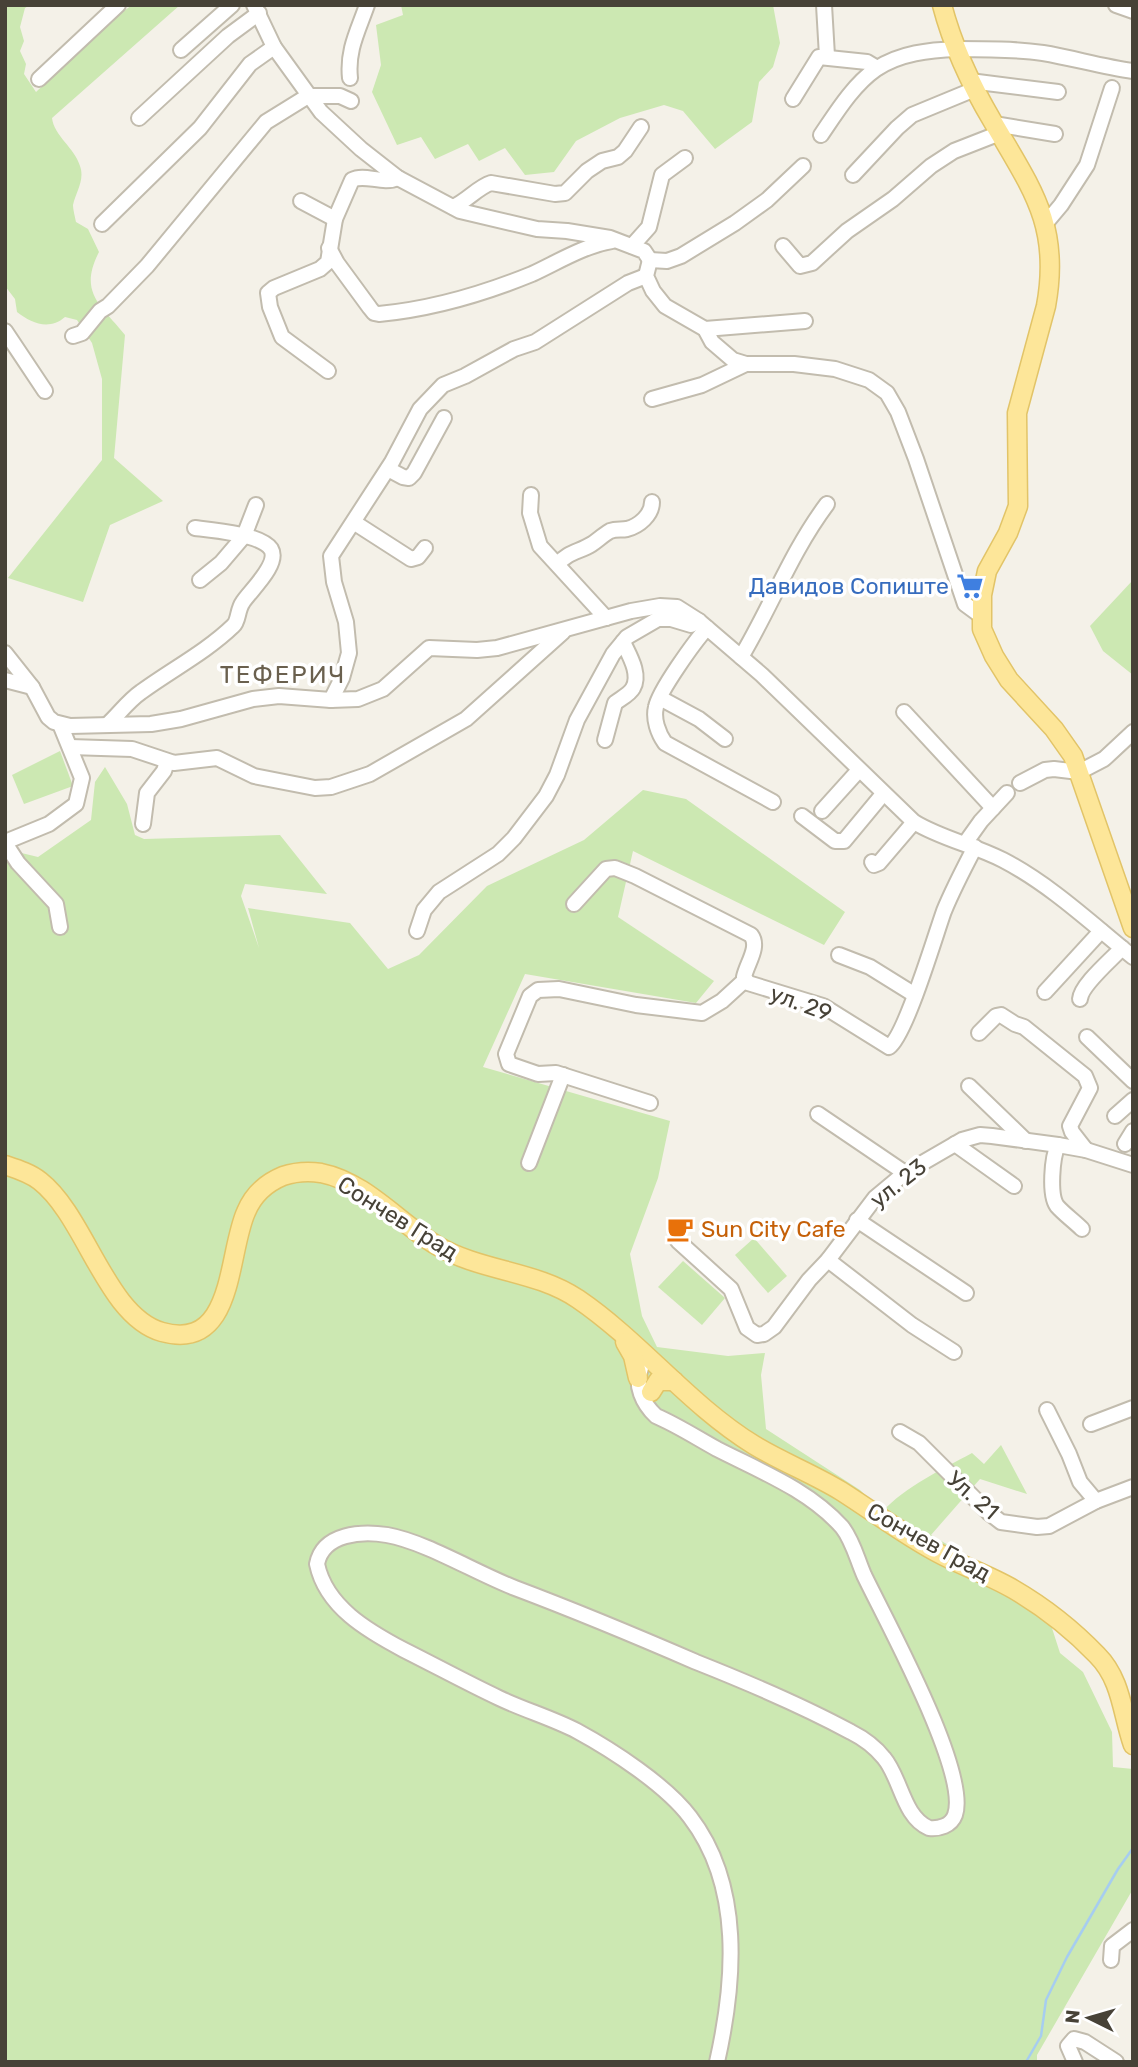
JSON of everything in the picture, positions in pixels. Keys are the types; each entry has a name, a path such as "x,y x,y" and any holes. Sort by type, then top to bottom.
{"main road":[{"path":"942,5 972,85 1040,203 1049,251 1049,288 1017,413 1018,506 1008,533 987,571 980,615 982,629 1009,680 1066,744 1079,772 1133,928"},
{"name":"Сончев Град","path":"5,1165 29,1174 48,1189 66,1210 128,1309 140,1322 160,1331 181,1334 206,1326 223,1302 242,1223 257,1194 281,1177 306,1172 326,1174 350,1184 433,1244 466,1261 535,1278 563,1290 598,1314 712,1414 750,1442 839,1489 935,1552 1012,1588 1076,1634 1101,1657 1109,1669 1122,1702 1133,1745"},
{"path":"617,1331 633,1356 638,1378"},
{"path":"651,1392 658,1381 674,1381"}],"street":[{"path":"39,79 118,5"},
{"path":"181,50 232,5"},
{"path":"350,78 352,40 366,5"},
{"path":"824,5 827,56"},
{"path":"1116,5 1133,11"},
{"path":"139,118 256,9 274,47 308,96 331,123 398,178 453,207 524,226 566,230 617,240 644,251 650,260 646,276 653,291 665,306 705,329 712,342 726,355 746,364 835,369 869,380 887,393 898,412 916,459 965,604 980,615"},
{"path":"102,224 200,128 250,64 274,47"},
{"path":"821,135 848,97 877,68 921,51 985,48 1045,54 1133,71"},
{"path":"793,99 819,57 867,62 877,68"},
{"path":"853,175 912,115 972,85 1058,92"},
{"path":"1045,224 1087,165 1112,88"},
{"path":"72,336 82,332 147,266 259,128 308,96 340,96 351,101"},
{"path":"453,207 491,183 555,194 565,193 587,171 625,151 641,127"},
{"path":"783,246 800,266 812,263 847,231 893,199 920,173 997,128 1055,134"},
{"path":"632,246 649,227 662,175 685,158"},
{"path":"650,260 667,261 681,256 716,235 767,200 803,166"},
{"path":"328,371 282,337 268,297 270,290 323,267 328,262 335,219 344,194 354,178 385,182 398,178"},
{"path":"301,201 335,219"},
{"path":"329,248 370,308 374,313 380,314 430,306 481,292 535,272 584,248 617,240"},
{"path":"331,701 342,678 349,653 346,622 334,582 331,556 388,469 419,409 436,390 514,349 535,342 628,283 646,276"},
{"path":"705,329 805,321"},
{"path":"5,331 45,391"},
{"path":"652,399 702,384 746,364"},
{"path":"388,469 409,478 444,418"},
{"path":"531,495 530,513 540,546 606,618"},
{"path":"558,564 565,556 591,545 615,529 630,528 638,523 649,514 652,502"},
{"path":"741,657 769,608 799,544 827,504"},
{"path":"200,580 221,563 244,536 256,505"},
{"path":"355,523 411,559 418,557 425,548"},
{"path":"107,725 141,692 235,625 242,603 267,571 274,554 269,545 244,536 195,528"},
{"path":"5,653 33,687 48,717 60,724 151,724 181,719 253,699 296,697 345,701 383,689 429,648 488,649 646,608 671,606 703,625 762,675 914,822 939,836 970,845 1005,861 1059,897 1127,953 1086,986 1080,999"},
{"path":"417,931 424,910 439,892 498,854 514,838 546,796 557,775 577,720 613,654 623,642 643,626 658,619 703,625"},
{"path":"703,625 656,706 656,723 665,743 773,802"},
{"path":"70,747 132,749 167,762 217,758 254,776 315,789 351,782 370,774 466,719 566,629"},
{"path":"605,740 615,703 632,691 635,685 632,662 623,642"},
{"path":"5,680 33,687"},
{"path":"660,698 699,719 726,739"},
{"path":"904,712 993,807"},
{"path":"60,724 82,778 76,804 49,824 5,843 18,863 56,904 60,927"},
{"path":"1020,783 1045,770 1079,772 1104,759 1133,733"},
{"path":"143,824 146,793 164,771 167,762"},
{"path":"822,811 859,770"},
{"name":"ул. 29","path":"574,904 606,869 615,868 635,876 751,935 755,943 744,973 745,980 757,987 823,1006 889,1047 895,1040 915,995 970,845 993,807 1007,793"},
{"path":"802,816 835,841 844,841 883,794"},
{"path":"872,862 879,863 914,822"},
{"path":"1045,992 1101,931"},
{"path":"839,955 870,967 915,995"},
{"path":"649,1103 556,1073 538,1074 509,1064 506,1054 530,996 538,990 559,989 636,1005 702,1013 722,1001 745,980"},
{"path":"979,1033 996,1016 1001,1015 1024,1027 1085,1076 1090,1088 1070,1126 1086,1150"},
{"path":"1087,1037 1133,1081"},
{"path":"529,1163 563,1075"},
{"path":"969,1086 1027,1142"},
{"path":"1115,1116 1133,1100"},
{"path":"818,1114 905,1173"},
{"path":"1125,1144 1133,1131"},
{"name":"ул. 23","path":"678,1241 731,1289 747,1328 757,1335 770,1331 874,1198 905,1173 970,1137 980,1135 1058,1145 1086,1150 1133,1166"},
{"path":"955,1144 1014,1186"},
{"path":"1058,1145 1054,1156 1053,1198 1082,1229"},
{"path":"857,1220 967,1293"},
{"path":"828,1260 912,1325 954,1352"},
{"path":"654,1362 644,1365 638,1378 640,1392 656,1416 802,1493 834,1520 850,1538 863,1574 914,1674 950,1767 957,1801 956,1813 948,1824 929,1828 916,1820 884,1758 852,1732 786,1699 572,1609 387,1535 359,1534 345,1537 324,1548 317,1564 327,1591 345,1611 371,1631 501,1699 578,1732 659,1786 689,1816 699,1830 714,1864 729,1918 729,1992 717,2062"},
{"path":"654,1362 650,1375 651,1392 654,1404 664,1420"},
{"path":"1091,1424 1133,1408"},
{"path":"1047,1410 1080,1482 1096,1501"},
{"name":"Ул. 21","path":"900,1432 919,1443 980,1504 1001,1521 1037,1527 1049,1526 1096,1501 1133,1487"},
{"path":"1111,1960 1112,1946 1133,1930"},
{"path":"1075,2062 1068,2046 1074,2039 1084,2042 1116,2062"}],"green space":[{"path":"5,5 30,5 25,8 20,27 24,41 20,51 26,64 24,74 36,92 112,20 132,5 180,5 52,118 57,131 74,153 81,171 81,181 73,207 76,222 88,229 99,252 91,278 95,298 125,335 114,458 163,501 110,525 83,602 8,578 102,460 102,379 92,343 77,320 65,317 53,324 40,324 28,319 17,312 15,299 5,286"},
{"path":"401,5 773,5 780,43 773,67 759,82 752,122 715,149 683,111 664,105 620,118 576,141 554,172 525,175 505,148 479,161 468,144 435,159 421,137 397,145 372,92 381,65 376,25 403,15"},
{"path":"1133,580 1133,675 1103,651 1090,626"},
{"path":"60,751 73,786 24,804 12,775"},
{"path":"105,767 127,804 135,835 144,839 280,835 327,894 245,884 241,896 259,948 248,908 350,923 388,969 419,955 487,886 584,840 643,790 686,799 845,912 824,945 633,851 618,917 714,981 696,1003 525,974 483,1067 670,1121 658,1178 630,1254 642,1316 657,1347 728,1356 765,1353 761,1375 766,1429 860,1490 882,1512 913,1486 936,1472 972,1453 984,1464 1001,1445 1027,1494 980,1479 931,1535 1012,1582 1051,1625 1060,1653 1083,1672 1112,1732 1113,1767 1133,1769 1133,1889 1037,2055 1037,2062 5,2062 5,849 38,857 91,820 95,782"},
{"path":"754,1238 787,1276 768,1293 735,1255"},
{"path":"683,1261 725,1298 702,1325 658,1287"}],"waterway":[{"path":"1026,2062 1041,2036 1046,2000 1067,1957 1133,1848"}],"place":[{"name":"Давидов Сопиште","path":"970,586"},
{"name":"Sun City Cafe","path":"680,1229"}],"district":[{"name":"ТЕФЕРИЧ","path":"283,675"}]}
